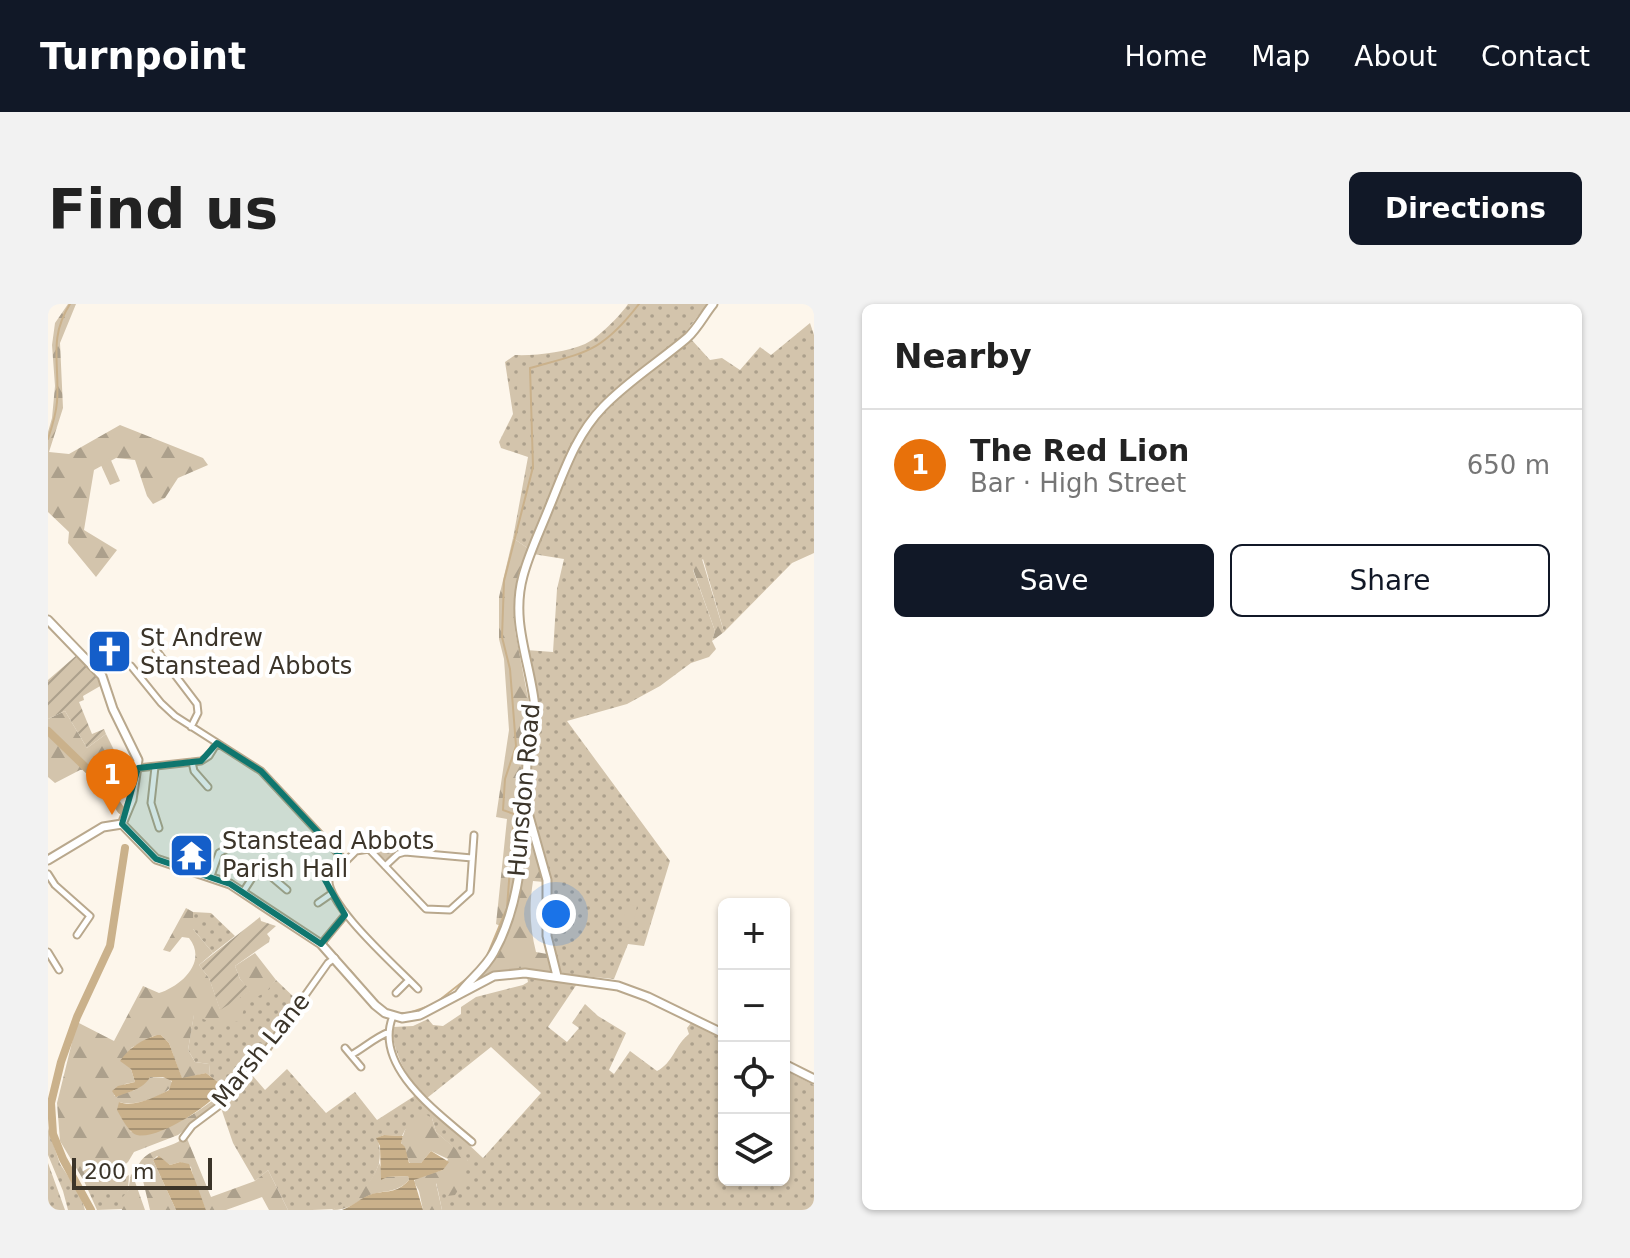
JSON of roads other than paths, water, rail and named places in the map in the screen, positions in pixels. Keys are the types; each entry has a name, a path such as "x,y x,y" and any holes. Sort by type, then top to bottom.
{"main road":[{"name":"Hunsdon Road","path":"459,994 485,966 499,943 517,884 526,807 527,763 535,713 517,605 531,552 568,459 585,430 602,407 692,332 713,304"},
{"path":"48,620 102,676 117,718 138,760 132,800 122,824"},
{"path":"526,807 547,880 549,948 557,976"},
{"path":"48,860 106,826 122,824"},
{"path":"122,824 156,859 211,876 243,892 321,944 375,1005 393,1016 407,1018 420,1015 504,973 557,976 628,989 718,1031"},
{"path":"790,1067 814,1079"}],"street":[{"path":"156,650 197,704 198,713 191,727"},
{"path":"131,666 161,703 191,727 261,771 345,861"},
{"path":"138,768 206,758 217,743"},
{"path":"192,762 194,771 208,787"},
{"path":"155,767 151,807 159,828"},
{"path":"418,989 345,915 331,894 329,878 356,851 367,849 426,909 442,911 454,908 470,892 474,835"},
{"path":"211,876 219,853 226,849"},
{"path":"385,866 405,852 472,858"},
{"path":"243,892 260,871 287,890"},
{"path":"48,874 55,885 90,916 77,935"},
{"path":"318,903 331,894"},
{"path":"321,944 345,915"},
{"path":"48,952 59,970"},
{"name":"Marsh Lane","path":"183,1138 250,1073 328,963 335,958"},
{"path":"396,993 409,980"},
{"path":"393,1016 389,1032 394,1056 408,1082 472,1142"},
{"path":"351,1055 372,1039 389,1032"},
{"path":"345,1048 361,1067"}],"waterway":[{"path":"48,439 57,402 57,340 63,316 70,304"},
{"path":"487,956 507,908 514,814 503,810 505,779 516,746 510,669 502,637 504,581 533,467 530,368 592,348 614,332 639,304"},
{"path":"48,731 104,785 121,810"},
{"path":"91,1210 53,1134 51,1103 77,1017 110,946 125,848"},
{"path":"350,970 369,993"},
{"path":"437,1002 470,976"},
{"path":"400,1013 432,1005"}],"place":[{"name":"St Andrew Stanstead Abbots","path":"109,652"},
{"name":"The Red Lion","path":"112,815"},
{"name":"Stanstead Abbots Parish Hall","path":"191,855"}]}
